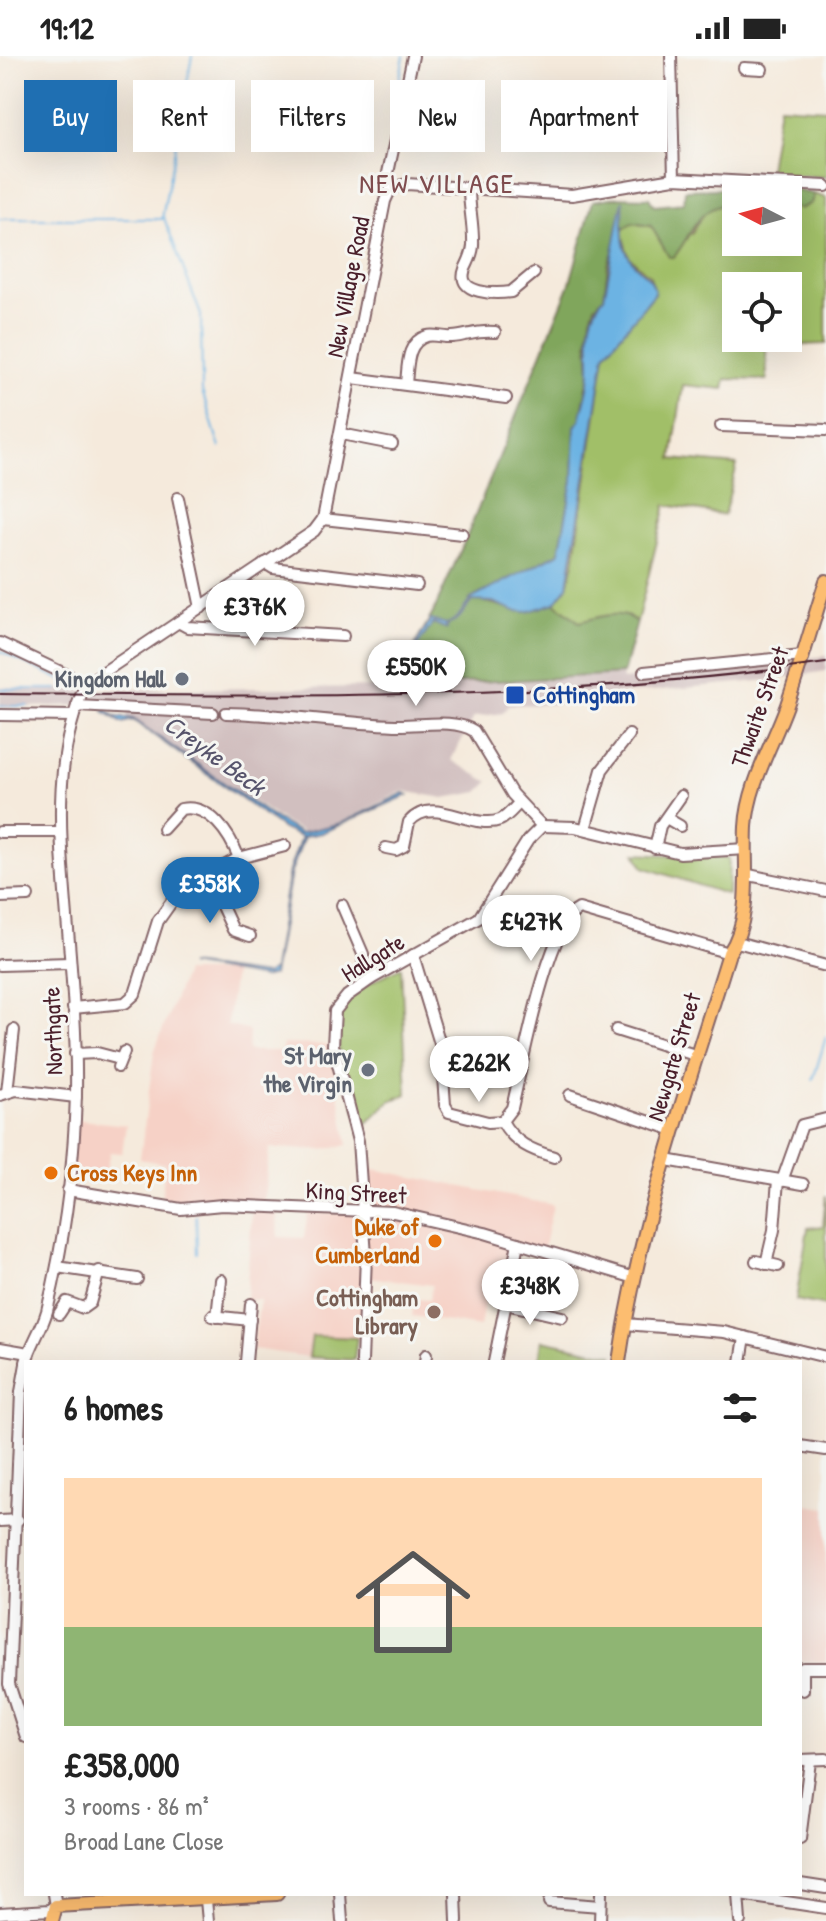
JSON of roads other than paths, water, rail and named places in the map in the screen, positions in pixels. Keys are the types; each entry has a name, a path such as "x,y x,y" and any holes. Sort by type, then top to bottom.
{"main road":[{"name":"Thwaite Street","path":"746,849 746,825 752,797 821,611 826,581"},
{"name":"Newgate Street","path":"619,1360 635,1278 674,1130 733,948 749,875 746,849"},
{"path":"52,1921 55,1900 206,1900 253,1896"}],"street":[{"path":"391,188 388,173 413,56"},
{"path":"671,56 674,178"},
{"name":"New Village Road","path":"323,519 385,201 391,188 407,184 589,195 674,178 823,186"},
{"path":"469,189 473,236 470,262 465,269 467,284 476,292 511,292 534,274"},
{"path":"406,384 415,343 426,337 455,337 465,331 494,332"},
{"path":"352,378 506,398"},
{"path":"721,426 826,430"},
{"path":"341,434 376,438 392,444"},
{"path":"178,498 201,608"},
{"path":"79,700 178,622 314,531 323,519 462,534"},
{"path":"265,563 273,568 412,582"},
{"path":"178,622 187,627 343,636"},
{"path":"0,643 79,700"},
{"path":"644,672 802,656"},
{"path":"0,715 79,700 213,713"},
{"name":"Northgate","path":"28,1360 46,1314 57,1267 76,1097 73,1008 59,832 65,750 79,700"},
{"path":"226,713 301,715 395,725 464,725 474,731 519,803 542,826 585,829 680,853 746,849"},
{"path":"585,829 602,770 629,735"},
{"path":"655,848 660,826 668,819 681,796"},
{"path":"386,848 396,850 404,846 409,822 414,816 432,808 487,821 501,819 519,803"},
{"path":"162,829 179,804 194,808 225,829 239,858"},
{"path":"668,819 680,826"},
{"name":"Hallgate","path":"362,1360 366,1304 358,1141 333,1045 335,1011 347,996 371,979 479,918 528,840 542,826"},
{"path":"0,832 59,832"},
{"path":"73,1008 125,1003 135,994 166,905 180,890 239,858 286,846"},
{"path":"207,874 233,930 250,938"},
{"path":"749,875 826,891"},
{"path":"0,897 22,895"},
{"path":"413,955 441,1047 445,1105 455,1116 488,1122 502,1121 512,1108 552,952 571,912 579,909 733,948 826,966"},
{"path":"349,910 348,923 363,954 364,969 371,979"},
{"path":"0,965 70,963"},
{"path":"14,1030 4,1093 76,1097"},
{"path":"616,1030 698,1056"},
{"path":"75,1054 97,1053 121,1059"},
{"path":"570,1095 674,1130"},
{"path":"767,1264 780,1181 802,1125 826,1119"},
{"path":"502,1121 510,1136 549,1158"},
{"path":"666,1160 803,1184"},
{"name":"King Street","path":"68,1190 165,1207 222,1205 393,1212 518,1243 635,1278"},
{"path":"494,1360 518,1243"},
{"path":"57,1267 137,1279"},
{"path":"59,1314 67,1302 83,1308 90,1303 99,1271"},
{"path":"221,1280 215,1317 250,1320"},
{"path":"246,1360 251,1304"},
{"path":"506,1304 562,1317"},
{"path":"625,1324 745,1337 826,1357"},
{"path":"741,1360 745,1337"},
{"path":"0,1348 24,1363"},
{"name":"Northgate","path":"24,1437 9,1684 24,1731"},
{"path":"802,1446 826,1450"},
{"path":"0,1521 18,1520"},
{"path":"802,1685 803,1668 826,1668"},
{"path":"802,1807 805,1760 826,1759"},
{"path":"802,1884 826,1888"},
{"path":"340,1896 342,1921"},
{"path":"456,1896 457,1921"},
{"path":"600,1921 601,1896"},
{"path":"739,1896 740,1921"},
{"path":"751,1896 826,1908"},
{"path":"0,1913 50,1910 55,1900"},
{"path":"206,1900 208,1921"},
{"path":"549,1902 600,1906"}],"water":[{"path":"623,200 626,251 652,282 655,293 605,354 568,586 555,603 527,612 515,611 493,602 472,601 459,618 446,626 447,629 433,623 394,681 430,620 447,624 457,618 471,599 559,553 573,481 575,426 580,421 589,384 591,323 604,297"},
{"path":"106,709 116,717 133,719 275,819 300,833 342,823 404,793 408,795 321,833 304,836 291,872 273,975 264,978 189,965 265,975 273,970 289,871 301,837 283,829 133,720 122,723 104,711"}],"waterway":[{"path":"0,219 162,219 192,56"},
{"path":"399,80 404,56"},
{"path":"164,218 201,315 202,391 220,448"},
{"name":"Creyke Beck","path":"0,651 76,687"},
{"path":"0,689 58,689"},
{"path":"0,706 28,706"},
{"path":"813,1080 826,1037"},
{"path":"196,1216 197,1253"}],"railway":[{"path":"0,694 413,694 619,685 826,663"}],"place":[{"name":"Kingdom Hall","path":"182,679"},
{"name":"Cottingham","path":"515,695"},
{"name":"St Mary the Virgin","path":"368,1070"},
{"name":"Cross Keys Inn","path":"51,1173"},
{"name":"Duke of Cumberland","path":"435,1241"},
{"name":"Cottingham Library","path":"434,1312"}],"district":[{"name":"NEW VILLAGE","path":"437,183"}]}
